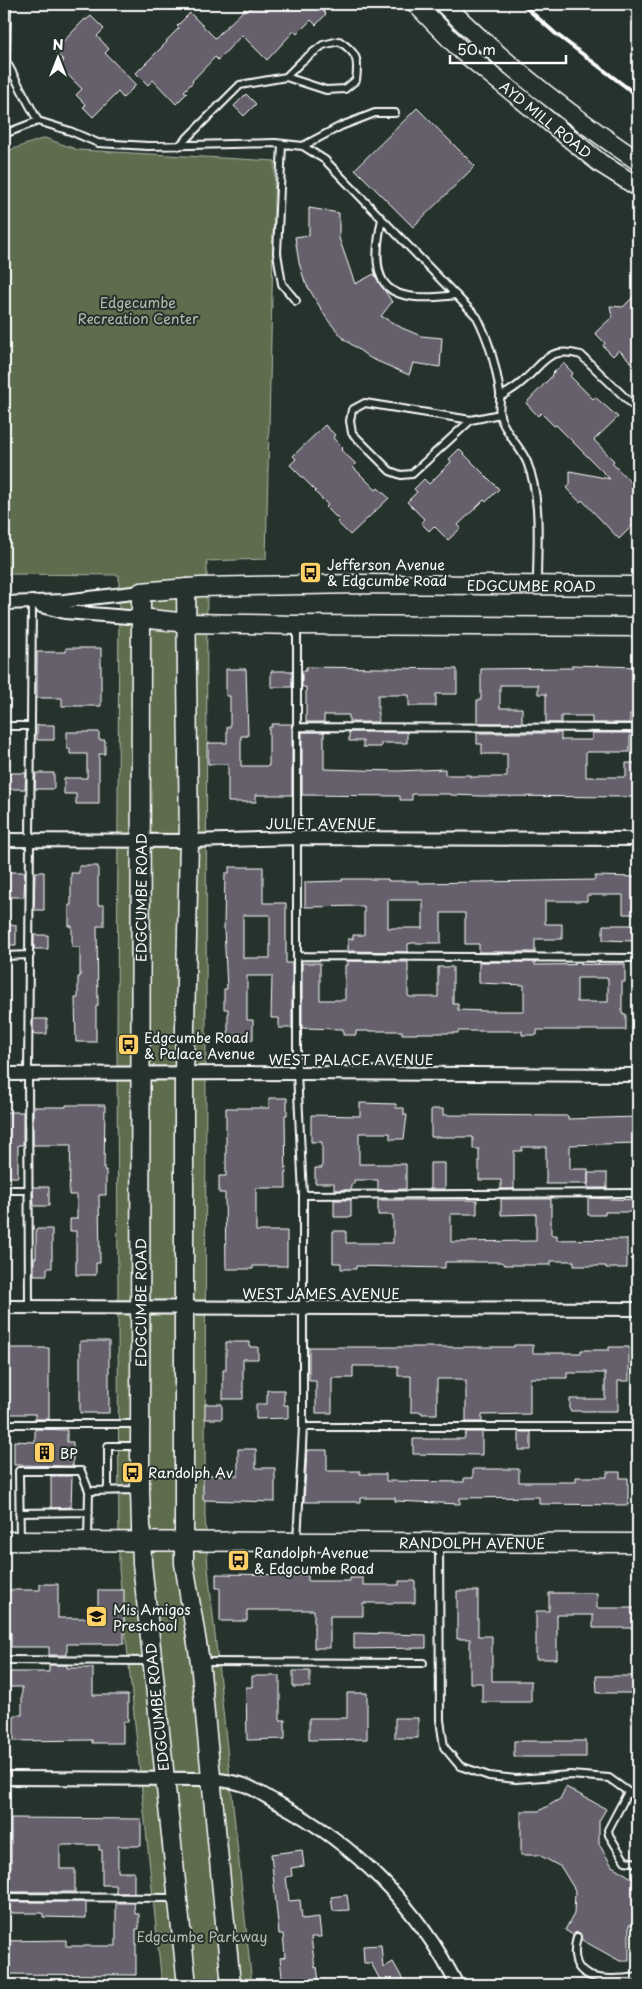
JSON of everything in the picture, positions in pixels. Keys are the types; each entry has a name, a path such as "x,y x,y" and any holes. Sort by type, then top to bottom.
{"street":[{"name":"AYD MILL ROAD","path":"416,4 462,51 600,163 638,187"},
{"name":"AYD MILL ROAD","path":"444,4 505,61 593,131 638,161"},
{"name":"EDGCUMBE ROAD","path":"187,1985 152,1661 142,1542 140,1490 142,1074 140,841 141,592 186,588 359,584 638,586"},
{"path":"186,588 189,841 184,1074 184,1563 200,1662 230,1985"},
{"path":"4,603 32,603 141,592"},
{"path":"32,603 65,612 186,622 297,625 638,627"},
{"name":"JULIET AVENUE","path":"4,840 189,841 297,838 638,839"},
{"name":"WEST PALACE AVENUE","path":"4,1074 638,1075"},
{"name":"WEST JAMES AVENUE","path":"4,1307 638,1309"},
{"name":"RANDOLPH AVENUE","path":"12,1541 638,1544"},
{"path":"4,1778 210,1779 242,1784 304,1817 342,1844 376,1874 403,1903 427,1934 458,1985"}],"lane":[{"path":"7,4 6,61 38,121"},
{"path":"179,146 240,85 286,77 326,90 345,89 356,80 358,64 352,50 339,41 323,45 302,61 286,77"},
{"path":"303,146 341,126 375,114 394,113"},
{"path":"4,134 38,121 70,131 98,143 179,146 282,144 303,146 325,160 477,317 487,336 496,366 502,422 527,462 534,488 537,522 537,584"},
{"path":"282,144 277,253 282,284 296,301"},
{"path":"382,219 378,240 377,264 382,281 393,292 408,297 428,299 456,295"},
{"path":"500,397 523,382 543,361 556,352 572,352 581,355 638,410"},
{"path":"471,420 412,474 401,475 390,471 352,433 350,422 352,410 365,403 471,420 500,414"},
{"path":"29,1307 28,1075 32,603"},
{"path":"297,625 297,1073 303,1195 302,1427 297,1543"},
{"path":"4,726 31,726"},
{"path":"296,727 638,728"},
{"path":"4,956 30,955"},
{"path":"298,956 638,958"},
{"path":"4,1190 29,1190"},
{"path":"303,1195 638,1193"},
{"path":"4,1424 140,1424"},
{"path":"302,1427 638,1427"},
{"path":"108,1491 108,1446 140,1446"},
{"path":"12,1541 19,1513 18,1472 81,1471 89,1491 88,1541"},
{"path":"89,1491 140,1490"},
{"path":"19,1513 89,1512"},
{"path":"439,1543 440,1720 444,1747 460,1766 489,1776 516,1779 570,1775 608,1778 638,1799"},
{"path":"4,1660 152,1661"},
{"path":"200,1662 423,1663"},
{"path":"628,1792 608,1830 609,1835 625,1861 638,1863"},
{"path":"4,1897 177,1898"},
{"path":"577,1937 574,1948 575,1957 577,1966 584,1973 593,1978 608,1980 638,1977"}],"green space":[{"path":"45,138 78,150 275,161 266,559 207,561 205,1517 208,1568 252,1985 162,1985 119,1569 117,1045 119,575 4,574 4,152"}],"building":[{"path":"255,4 316,4 326,14 316,25 311,20 297,34 294,31 267,60 242,35 218,60 215,57 192,81 184,91 187,93 176,104 153,80 148,85 136,73 167,42 179,28 177,26 190,13 215,38 245,9 247,11"},
{"path":"91,16 104,29 97,36 109,49 105,53 136,85 123,98 118,92 93,117 83,107 86,105 76,95 82,89 59,66 64,61 54,51 85,19"},
{"path":"246,94 256,104 244,116 234,106"},
{"path":"417,108 475,166 413,227 355,169"},
{"path":"309,208 339,213 339,238 355,284 374,274 392,302 381,316 421,336 442,338 440,367 413,363 409,375 370,358 344,339 327,319 305,282 299,263 295,237 309,235"},
{"path":"638,292 638,369 619,350 613,356 603,346 605,343 595,333 612,317 610,306 623,307"},
{"path":"563,363 573,373 570,376 593,399 595,397 618,417 594,440 614,461 612,463 638,490 638,520 619,539 582,500 580,502 566,488 570,485 570,471 610,479 556,425 554,426 541,413 538,416 526,403"},
{"path":"325,425 335,435 333,438 343,448 341,450 356,464 353,467 376,490 378,488 389,498 350,535 337,522 339,520 326,507 328,505 316,491 290,465 296,459 293,456"},
{"path":"459,449 499,489 486,502 484,500 458,525 461,528 448,540 434,526 429,531 421,523 424,519 407,502 417,492 414,489 424,479 429,484 451,462 449,459"},
{"path":"66,648 101,648 101,706 62,706 62,698 37,698 37,652 66,652"},
{"path":"572,665 638,667 638,714 630,714 630,723 592,723 592,716 561,716 561,723 546,723 546,694 538,694 538,685 500,685 500,708 522,708 522,723 477,723 477,700 481,700 481,669 572,668"},
{"path":"306,667 457,669 457,694 436,694 436,706 409,706 409,695 378,695 378,722 349,722 349,715 324,715 324,722 306,722 306,687 302,687 302,671 306,671"},
{"path":"226,669 246,669 248,736 241,736 241,766 269,766 269,727 272,727 272,724 292,724 292,795 256,795 256,802 228,802 228,764 208,764 208,743 227,743 227,727 230,727 230,696 226,696"},
{"path":"271,671 292,671 292,687 271,687"},
{"path":"37,725 54,725 54,740 37,740"},
{"path":"67,732 99,732 99,740 105,740 105,754 99,754 99,804 76,804 76,794 64,794 64,778 87,778 87,754 70,754 70,749 67,749"},
{"path":"302,732 324,732 324,769 397,771 445,769 445,775 471,775 471,777 507,777 507,754 482,754 482,744 477,744 477,733 561,733 561,740 592,740 592,733 630,733 630,752 586,752 586,777 626,777 626,763 638,763 638,797 412,794 412,800 400,800 400,796 302,795"},
{"path":"349,732 407,732 407,743 381,743 381,747 363,747 363,741 349,741"},
{"path":"4,773 26,773 25,789 4,789"},
{"path":"36,773 54,773 54,789 35,789"},
{"path":"79,866 98,866 98,905 104,905 104,926 97,926 98,1006 96,1006 96,1042 76,1042 75,998 78,998 80,947 72,947 69,905 71,905 71,873 79,873"},
{"path":"229,867 263,867 263,903 286,903 286,963 292,963 292,1028 279,1028 279,1018 271,1018 272,976 247,976 247,1020 253,1020 253,1040 228,1040 228,1009 224,1009 224,989 227,989 224,928 225,873 229,873","holes":["243,915 270,915 270,958 243,958"]},
{"path":"4,872 25,872 24,897 4,897"},
{"path":"35,872 44,872 44,910 34,910"},
{"path":"595,876 638,877 638,914 623,914 623,895 587,895 587,901 545,901 545,924 562,924 562,939 535,939 535,952 479,952 479,944 465,944 465,913 441,913 441,943 411,943 408,944 408,952 348,951 348,939 353,939 353,935 364,935 364,906 305,907 305,882 342,881 342,879 388,879 388,881 418,881 418,883 595,880","holes":["388,900 423,900 423,928 388,928"]},
{"path":"4,925 16,925 16,945 4,945"},
{"path":"603,925 634,925 634,941 603,940"},
{"path":"34,935 48,935 48,949 34,949"},
{"path":"348,961 408,962 408,996 411,997 438,997 438,967 453,967 453,1004 458,1004 458,1010 524,1011 524,985 479,983 479,962 535,962 535,965 625,964 625,982 622,982 622,1014 626,1014 626,1030 537,1030 537,1035 522,1035 522,1031 458,1031 458,1033 402,1034 402,1031 356,1031 356,1035 343,1035 343,1029 302,1028 302,963 320,963 320,1000 345,1000 345,965 348,965","holes":["577,978 608,978 608,1002 577,1002"]},
{"path":"33,1019 47,1019 47,1034 33,1034"},
{"path":"269,1098 287,1098 287,1115 285,1115 286,1188 256,1188 256,1231 287,1231 287,1266 253,1266 253,1269 226,1269 225,1193 219,1193 219,1176 226,1176 226,1108 269,1108"},
{"path":"360,1103 396,1104 396,1108 404,1108 404,1115 407,1115 404,1139 390,1139 390,1133 359,1133 359,1164 406,1164 406,1189 378,1190 378,1180 354,1180 354,1184 351,1184 351,1190 334,1190 334,1183 315,1183 315,1168 322,1168 322,1142 311,1142 311,1115 360,1116"},
{"path":"66,1105 105,1105 104,1170 106,1170 106,1195 99,1195 100,1263 96,1263 96,1275 76,1275 76,1231 70,1231 70,1219 77,1219 77,1195 69,1195 71,1145 33,1145 33,1107 66,1107"},
{"path":"431,1109 443,1109 443,1115 568,1116 568,1119 637,1117 637,1143 570,1145 570,1169 588,1169 588,1184 546,1184 546,1147 522,1147 522,1151 514,1151 514,1189 501,1189 501,1180 479,1180 479,1149 473,1149 473,1137 431,1137"},
{"path":"4,1112 23,1112 23,1145 18,1145 18,1177 4,1177"},
{"path":"430,1163 445,1163 445,1189 430,1189"},
{"path":"588,1173 607,1173 607,1188 588,1188"},
{"path":"33,1187 49,1187 49,1206 34,1206"},
{"path":"588,1198 638,1200 638,1212 605,1212 605,1215 588,1215"},
{"path":"501,1199 551,1199 551,1235 557,1235 557,1240 627,1239 627,1268 574,1266 574,1261 551,1261 551,1265 505,1265 501,1262 445,1262 445,1268 356,1266 356,1269 341,1269 341,1263 333,1263 333,1231 346,1231 346,1243 393,1243 393,1215 378,1215 378,1200 477,1200 477,1214 451,1214 451,1242 536,1241 536,1214 501,1215"},
{"path":"334,1200 351,1200 351,1217 334,1217"},
{"path":"36,1229 52,1229 52,1268 47,1268 47,1275 34,1275"},
{"path":"80,1341 109,1341 109,1413 80,1413"},
{"path":"226,1342 250,1342 250,1347 258,1347 258,1359 243,1359 243,1399 223,1399 223,1370 226,1370"},
{"path":"514,1345 533,1345 533,1353 581,1353 581,1350 609,1350 609,1347 629,1347 629,1381 618,1381 618,1411 570,1411 570,1399 605,1399 605,1373 567,1373 567,1378 530,1378 530,1414 482,1415 482,1422 466,1422 466,1381 462,1381 462,1379 437,1379 437,1414 422,1414 422,1412 411,1412 411,1376 398,1376 398,1366 353,1366 353,1378 332,1378 332,1413 316,1413 316,1381 309,1381 309,1347 514,1347"},
{"path":"4,1348 49,1348 49,1419 35,1419 35,1414 5,1414"},
{"path":"267,1390 284,1390 284,1405 288,1405 288,1418 256,1419 256,1404 267,1404"},
{"path":"205,1404 222,1404 222,1419 205,1419"},
{"name":"BP","path":"35,1429 67,1430 67,1442 73,1442 73,1466 14,1465 14,1441 35,1442"},
{"path":"466,1432 482,1432 482,1455 413,1454 413,1439 464,1439"},
{"path":"519,1432 531,1432 531,1450 519,1450"},
{"path":"238,1449 256,1449 256,1468 275,1468 275,1502 203,1500 203,1475 238,1475"},
{"path":"307,1450 327,1450 327,1471 360,1471 360,1474 386,1474 386,1481 464,1482 464,1478 473,1478 473,1469 519,1469 519,1482 576,1482 576,1477 607,1477 607,1472 620,1472 620,1478 628,1478 628,1505 539,1504 539,1497 460,1498 460,1504 395,1501 395,1498 360,1498 360,1502 304,1502"},
{"path":"51,1476 72,1476 71,1507 51,1508"},
{"path":"216,1574 308,1575 308,1581 350,1581 350,1578 363,1578 363,1585 399,1585 399,1581 415,1581 415,1603 363,1603 363,1616 330,1616 330,1648 314,1648 314,1610 247,1610 247,1621 220,1621 220,1588 216,1588"},
{"path":"40,1584 58,1584 58,1618 98,1618 98,1590 124,1590 124,1644 67,1644 67,1655 49,1655 49,1647 11,1647 11,1633 4,1633 4,1590 40,1590"},
{"path":"457,1591 478,1591 478,1636 492,1636 492,1681 531,1681 531,1702 482,1702 482,1683 470,1683 470,1639 457,1639"},
{"path":"549,1593 597,1593 597,1608 638,1608 638,1628 593,1628 593,1615 557,1615 557,1659 536,1659 536,1611 549,1611"},
{"path":"354,1633 426,1635 426,1648 354,1649"},
{"path":"49,1665 67,1665 67,1668 93,1668 93,1695 128,1695 128,1722 123,1722 123,1743 92,1743 92,1740 14,1741 14,1715 22,1715 22,1687 10,1687 10,1672 49,1672"},
{"path":"293,1671 310,1671 310,1687 293,1687"},
{"path":"252,1676 280,1676 280,1720 285,1720 285,1739 247,1740 246,1687 252,1687"},
{"path":"596,1676 638,1676 638,1693 597,1693"},
{"path":"347,1693 367,1693 367,1739 309,1740 309,1718 347,1718"},
{"path":"395,1718 418,1718 418,1738 395,1738"},
{"path":"514,1741 586,1741 586,1757 514,1757"},
{"path":"566,1787 606,1809 599,1821 599,1844 612,1866 632,1878 638,1878 638,1924 629,1925 629,1961 620,1961 582,1940 580,1933 576,1932 573,1935 565,1930 574,1914 575,1890 561,1867 539,1855 521,1855 521,1811 539,1811 560,1799"},
{"path":"11,1818 141,1819 141,1846 118,1846 118,1872 134,1872 134,1893 116,1893 116,1885 102,1885 102,1850 99,1850 99,1845 60,1845 60,1869 75,1869 75,1892 4,1892 4,1867 11,1867"},
{"path":"302,1850 304,1866 291,1868 292,1876 286,1877 289,1901 300,1900 302,1919 319,1917 321,1937 311,1937 315,1968 317,1967 319,1981 283,1985 280,1958 285,1957 283,1934 279,1934 271,1854"},
{"path":"347,1895 349,1910 333,1911 331,1897"},
{"path":"4,1902 86,1902 86,1918 43,1917 43,1913 4,1913"},
{"path":"116,1903 134,1903 135,1914 139,1914 139,1929 136,1929 136,1975 4,1974 4,1941 66,1940 66,1946 116,1946"},
{"path":"381,1945 383,1968 393,1962 406,1985 383,1985 371,1963 364,1963 363,1946"}],"railway":[{"path":"522,4 556,34 638,96"}],"place":[{"name":"Jefferson Avenue & Edgcumbe Road","path":"311,572"},
{"name":"Edgcumbe Road & Palace Avenue","path":"128,1045"},
{"name":"BP","path":"44,1453"},
{"name":"Randolph Av","path":"132,1472"},
{"name":"Randolph Avenue & Edgcumbe Road","path":"238,1560"},
{"name":"Mis Amigos Preschool","path":"97,1617"}],"park label":[{"name":"Edgecumbe Recreation Center","path":"138,310"},
{"name":"Edgcumbe Parkway","path":"202,1936"}]}
